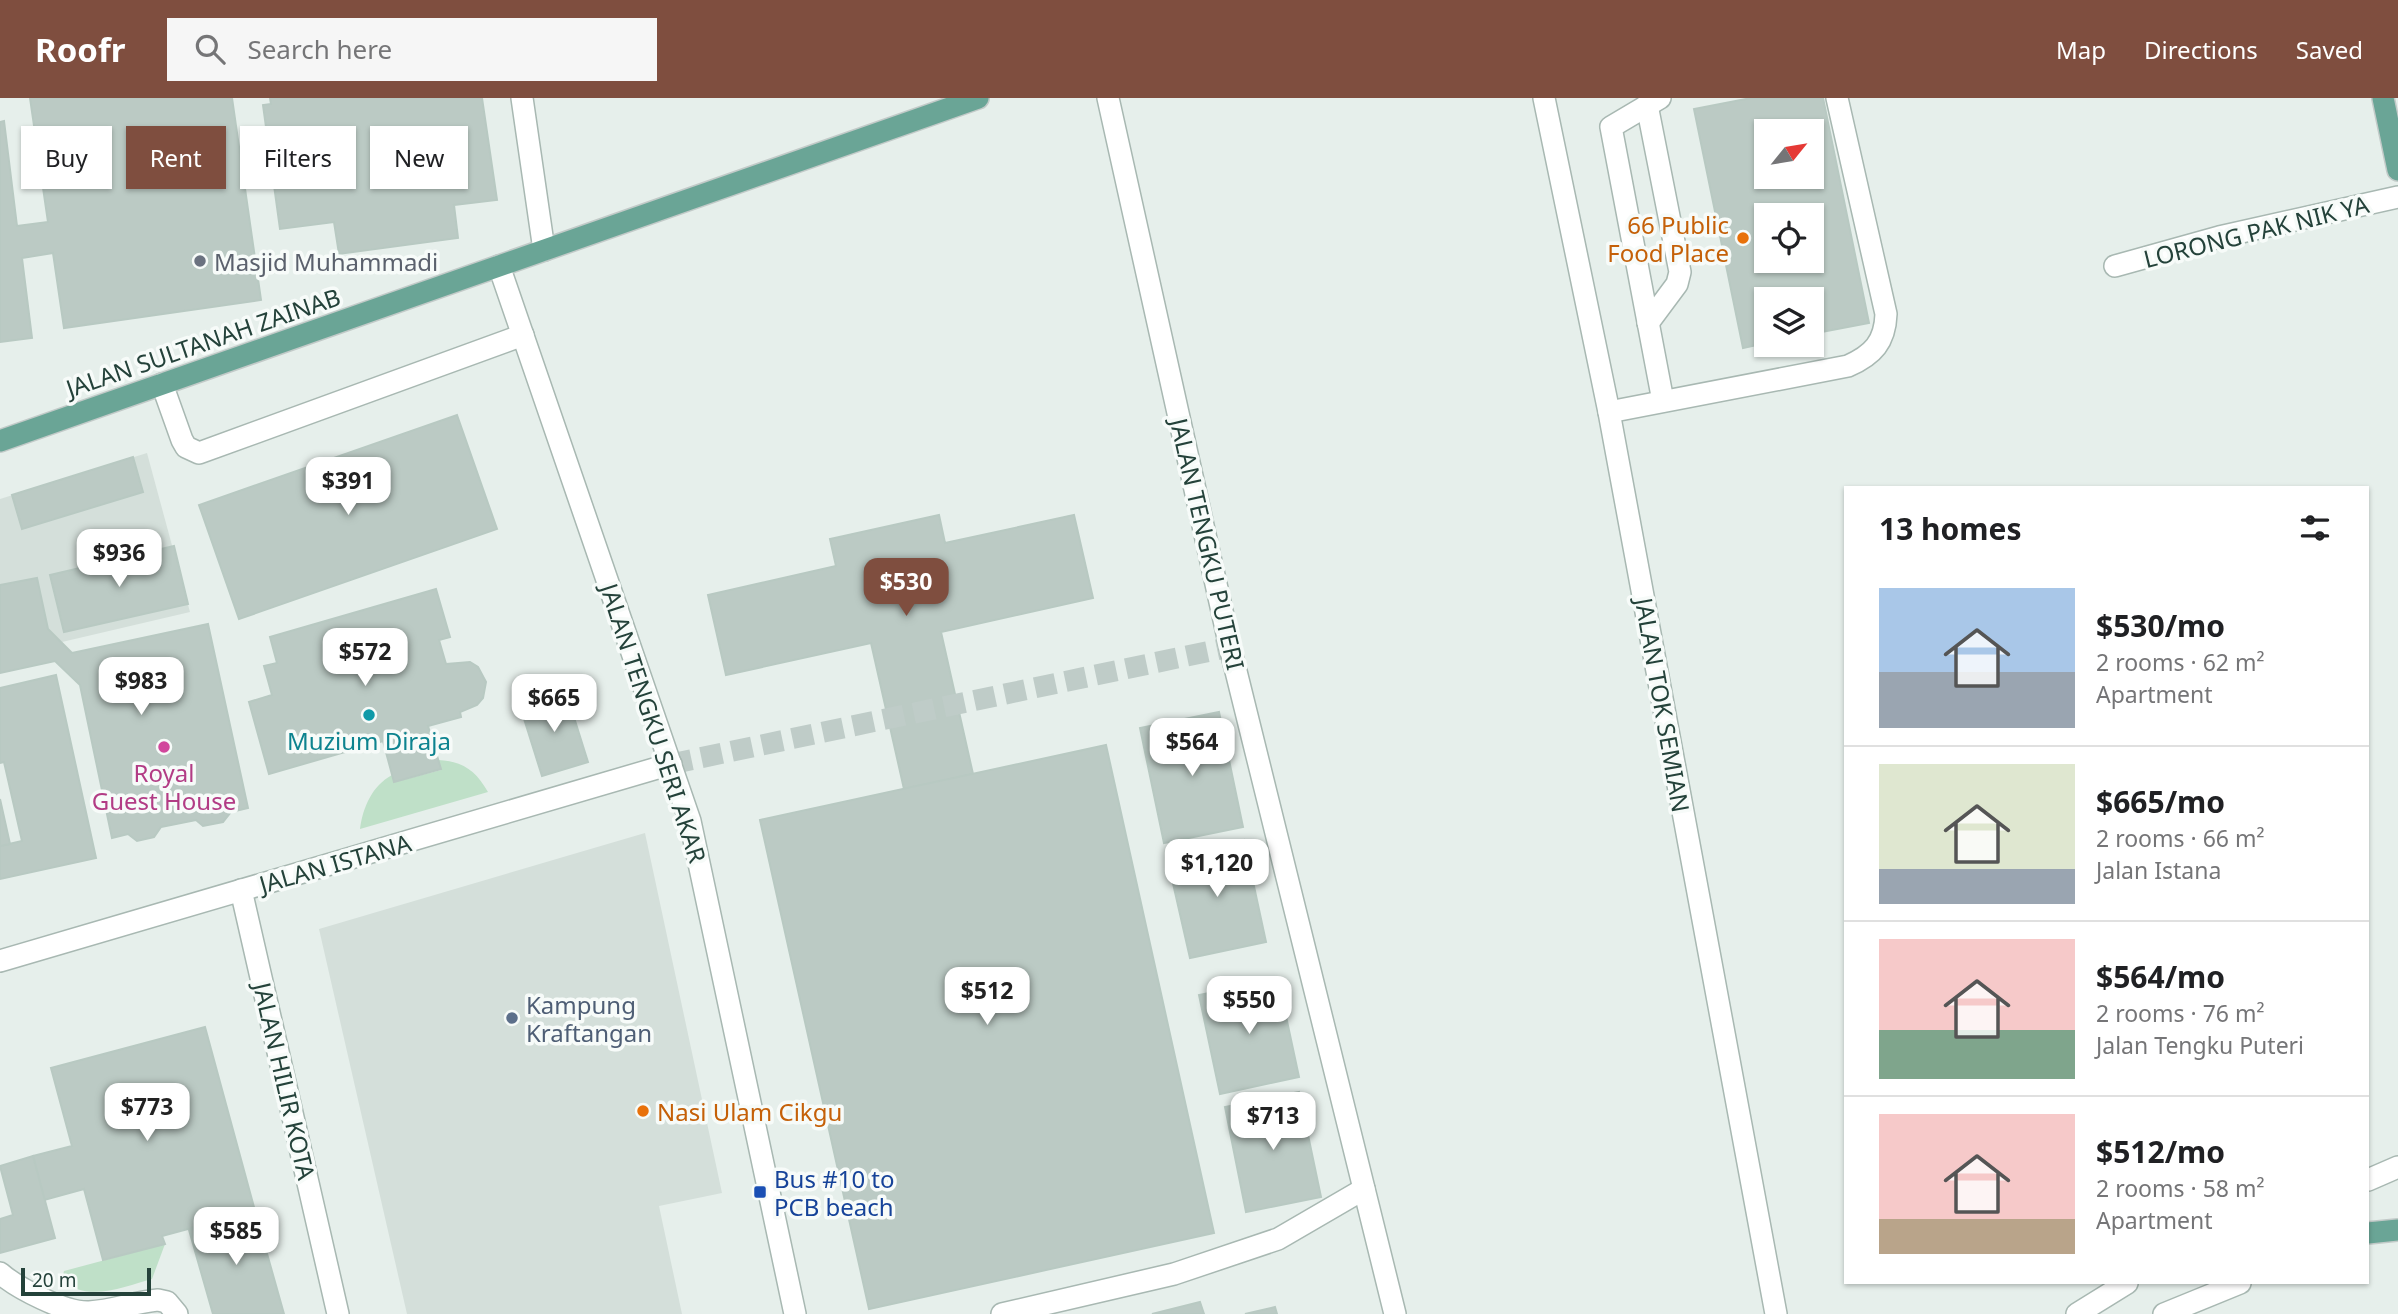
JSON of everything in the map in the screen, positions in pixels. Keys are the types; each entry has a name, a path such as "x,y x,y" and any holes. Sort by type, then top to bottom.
{"main road":[{"name":"JALAN SULTANAH ZAINAB","path":"0,441 978,98"},
{"path":"2384,98 2398,170"},
{"path":"2369,1232 2398,1230"}],"street":[{"path":"522,98 544,250"},
{"name":"JALAN TENGKU PUTERI","path":"1108,98 1230,647 1395,1314"},
{"name":"JALAN TOK SEMIAN","path":"1544,98 1609,412 1776,1314"},
{"path":"1609,412 1848,366 1866,358 1878,346 1885,333 1886,314 1837,98"},
{"path":"1648,323 1677,284 1680,272 1653,102 1611,127 1648,323 1663,401"},
{"name":"LORONG PAK NIK YA","path":"2115,266 2219,237 2398,197"},
{"name":"JALAN TENGKU SERI AKAR","path":"499,266 671,764 700,856 795,1314"},
{"path":"162,384 182,440 186,447 199,453 523,335"},
{"name":"JALAN ISTANA","path":"0,961 671,764"},
{"name":"JALAN HILIR KOTA","path":"241,890 338,1314"},
{"path":"2369,1180 2398,1167"},
{"path":"1002,1314 1174,1274 1278,1239 1364,1189"},
{"path":"2369,1232 2398,1218"},
{"path":"0,1273 10,1282 76,1311 89,1312 158,1300 167,1303 177,1314"},
{"path":"2086,1300 2125,1284"},
{"path":"2164,1314 2238,1284"}],"shaded area":[{"path":"147,453 190,612 62,642 48,629 37,578 0,585 0,499"},
{"name":"Kampung Kraftangan","path":"645,833 722,1193 659,1206 682,1314 407,1314 319,929"}],"green space":[{"path":"438,760 455,762 468,768 488,792 360,829 363,813 379,785 392,775 395,782 441,770"},
{"path":"165,1244 152,1279 118,1289 94,1292 82,1291 62,1279 64,1271"}],"building":[{"path":"30,98 232,98 240,154 240,189 245,189 261,300 64,328 53,253 22,258 32,338 0,342 0,122 4,121 17,226 48,222 43,189 112,189 112,126 34,126"},
{"path":"270,98 482,98 497,200 454,205 458,238 339,254 334,222 280,229 275,189 356,189 356,126 266,126 263,105 271,104"},
{"name":"66 Public Food Place","path":"1751,98 1823,98 1869,323 1824,332 1824,287 1754,287 1754,346 1743,348 1694,109"},
{"path":"457,415 497,529 239,619 199,505"},
{"path":"133,457 143,492 22,529 12,495"},
{"path":"939,515 945,543 1074,515 1093,598 941,632 973,774 904,789 871,643 726,675 708,595 836,566 830,539"},
{"path":"174,546 188,604 64,632 50,575"},
{"name":"Royal Guest House","path":"37,578 48,629 72,653 208,624 248,808 231,812 223,822 203,826 196,820 161,827 154,837 137,841 128,834 112,838 80,685 55,661 0,673 0,585"},
{"path":"436,589 450,637 439,640 446,664 470,662 478,667 486,682 483,698 477,705 460,712 461,717 428,726 441,769 394,782 383,741 269,774 249,702 272,695 264,666 277,663 270,637"},
{"path":"56,675 96,858 0,879 0,846 22,841 4,762 0,763 0,688"},
{"path":"566,692 588,762 542,776 520,706"},
{"path":"1219,712 1243,827 1164,843 1140,728"},
{"path":"1106,745 1214,1233 869,1309 760,820"},
{"path":"0,799 10,844 0,846"},
{"path":"1244,840 1266,942 1190,958 1167,857"},
{"path":"1278,979 1299,1077 1220,1094 1199,995"},
{"path":"205,1027 255,1211 162,1236 165,1244 103,1260 84,1189 44,1200 33,1156 72,1146 51,1068"},
{"path":"1299,1092 1321,1197 1246,1212 1225,1107"},
{"path":"33,1156 55,1238 0,1253 0,1219 13,1215 0,1166"},
{"path":"255,1211 284,1314 213,1314 189,1230"},
{"path":"1200,1302 1204,1314 1152,1314"},
{"path":"1275,1307 1277,1314 1245,1314"}],"tunnel":[{"path":"671,764 1230,647"}],"place":[{"name":"66 Public Food Place","path":"1743,238"},
{"name":"Masjid Muhammadi","path":"200,261"},
{"name":"Muzium Diraja","path":"369,715"},
{"name":"Royal Guest House","path":"164,747"},
{"name":"Kampung Kraftangan","path":"512,1018"},
{"name":"Nasi Ulam Cikgu","path":"643,1111"},
{"name":"Bus #10 to PCB beach","path":"760,1192"}]}
